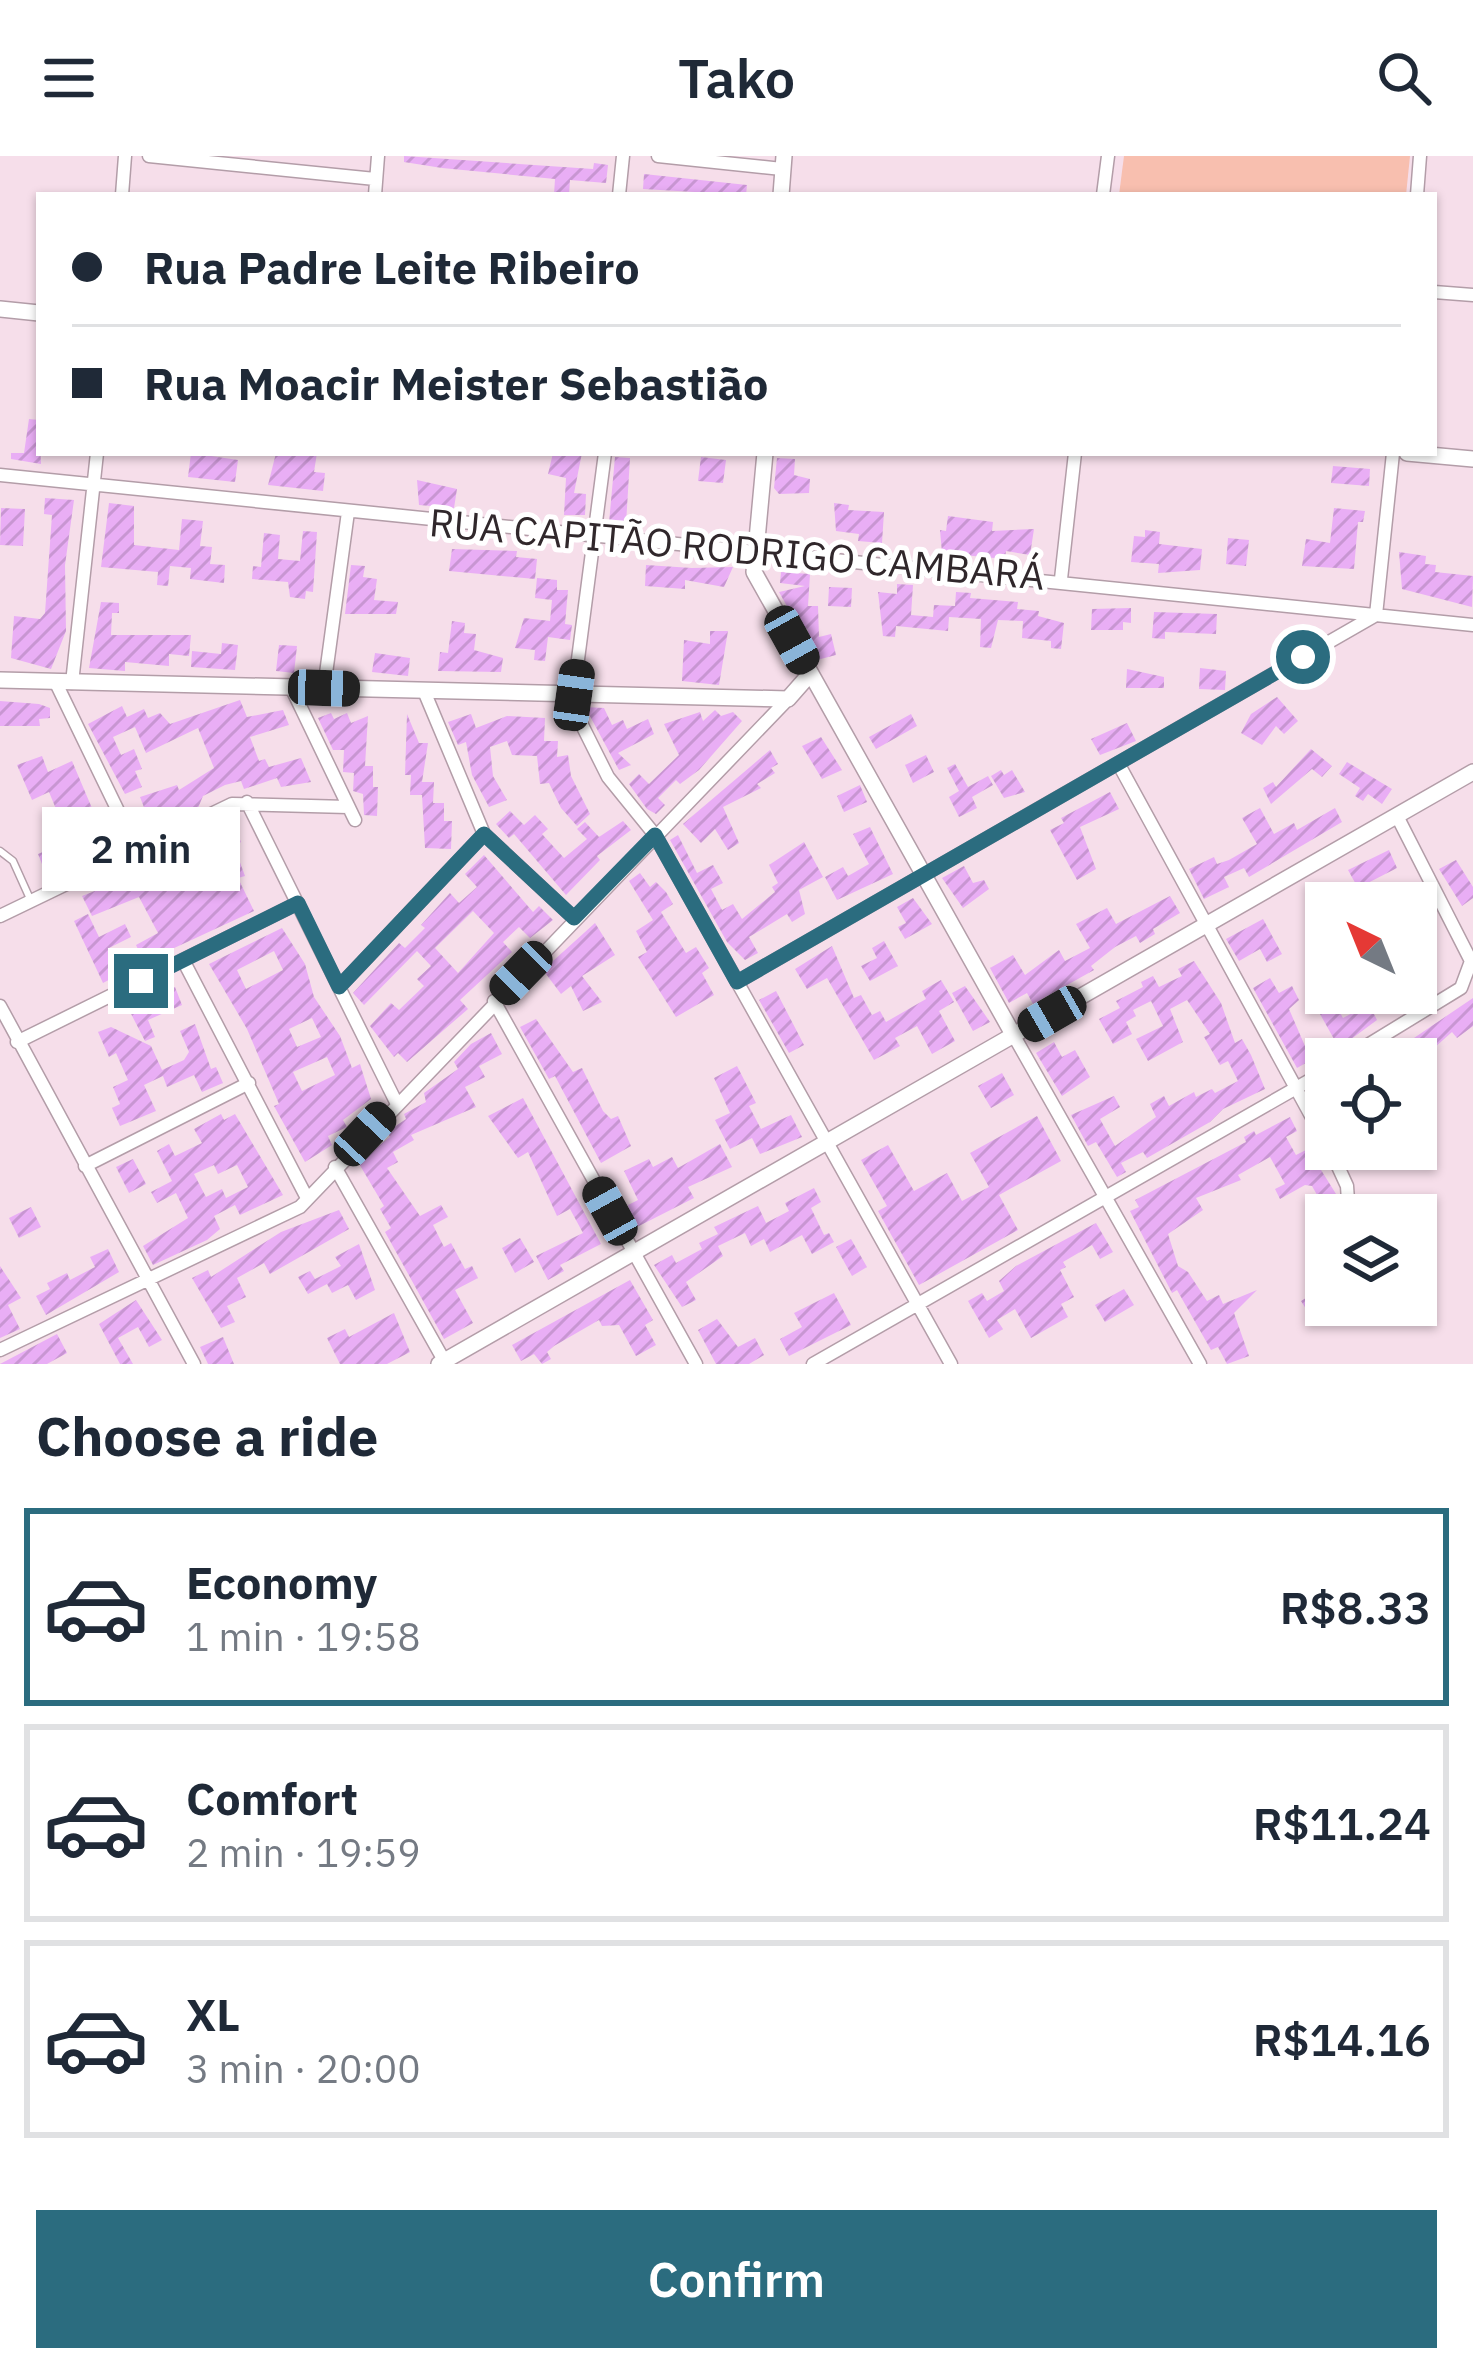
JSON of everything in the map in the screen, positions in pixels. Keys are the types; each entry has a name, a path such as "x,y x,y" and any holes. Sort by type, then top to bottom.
{"street":[{"path":"122,192 125,156"},
{"path":"149,156 376,179"},
{"path":"375,192 378,156"},
{"path":"619,192 623,156"},
{"path":"658,156 783,162 781,192"},
{"path":"1103,192 1108,156"},
{"path":"1417,192 1420,156"},
{"path":"1437,292 1473,296"},
{"path":"0,309 36,313"},
{"path":"98,456 64,683 137,850"},
{"path":"605,456 574,716 608,778 655,835 951,1364"},
{"path":"765,456 752,553 754,572 1200,1364"},
{"path":"1061,579 1075,456"},
{"path":"737,982 1376,615 1393,456"},
{"path":"1437,456 1473,459"},
{"name":"RUA CAPITÃO RODRIGO CAMBARÁ","path":"0,475 595,539 1061,579 1473,625"},
{"path":"324,688 348,512"},
{"path":"0,1350 291,1214 810,674"},
{"path":"0,680 788,698"},
{"path":"0,916 232,804 352,813 291,687"},
{"path":"424,691 484,834 574,918"},
{"path":"1118,763 1305,1107"},
{"path":"335,1167 443,1363 1473,772"},
{"path":"248,802 396,1102"},
{"path":"1379,1038 1461,988 1471,961 1397,816"},
{"path":"339,987 484,834"},
{"path":"17,1042 298,903"},
{"path":"183,960 307,1198"},
{"path":"494,1001 696,1364"},
{"path":"0,1006 194,1364"},
{"path":"85,1166 249,1084"},
{"path":"813,1364 1305,1084"}],"lane":[{"path":"0,850 13,861 31,901"}],"shaded area":[{"path":"1124,156 1410,156 1406,192 1119,192"}],"building":[{"path":"404,156 593,169 594,163 608,165 606,183 570,180 569,192 554,192 555,179 404,162"},
{"path":"644,174 747,185 746,192 643,189"},
{"path":"29,419 36,420 36,456 41,456 41,464 11,459 11,453 24,453"},
{"path":"191,456 238,460 235,482 188,477"},
{"path":"275,456 317,456 314,472 325,473 323,491 268,485"},
{"path":"552,456 581,456 574,493 586,494 585,515 564,515 566,478 548,474"},
{"path":"615,457 630,458 626,524 609,523"},
{"path":"701,457 726,460 723,483 698,481"},
{"path":"777,458 795,459 794,475 810,479 809,493 779,494 774,488"},
{"path":"1333,466 1370,469 1369,486 1331,483"},
{"path":"417,480 457,489 454,508 419,505"},
{"path":"45,498 74,500 65,565 66,631 51,669 11,658 14,616 40,619 45,613 52,515 44,514"},
{"path":"109,503 134,506 134,545 179,550 182,519 203,521 200,546 212,547 210,564 225,565 224,583 190,579 191,568 170,566 168,586 157,585 158,572 101,567"},
{"path":"834,503 849,505 848,510 884,512 882,543 858,541 859,534 836,531"},
{"path":"1,508 25,509 23,546 0,545"},
{"path":"1334,508 1365,511 1363,522 1358,522 1354,569 1302,566 1306,539 1330,543"},
{"path":"948,516 993,522 992,531 1034,529 1030,555 1006,551 1005,559 942,553 940,530 946,531"},
{"path":"1145,530 1160,532 1159,544 1202,549 1200,570 1158,573 1159,564 1131,562 1134,536 1145,537"},
{"path":"303,531 317,532 313,592 306,591 305,599 290,597 288,582 252,579 253,566 261,567 264,533 280,535 278,559 300,561"},
{"path":"1228,538 1249,540 1246,566 1226,564"},
{"path":"452,549 517,551 516,557 537,559 535,579 449,571"},
{"path":"1399,552 1426,556 1425,564 1436,565 1435,572 1473,576 1472,607 1402,589"},
{"path":"351,565 365,566 363,577 377,579 374,600 398,602 396,614 345,614"},
{"path":"646,565 733,567 724,587 685,580 685,589 645,586"},
{"path":"781,572 810,574 808,606 818,606 819,637 831,634 836,655 817,660 807,629 798,626 779,592 805,586 780,583"},
{"path":"537,578 557,580 557,590 568,590 565,624 572,625 570,640 548,637 545,661 534,660 535,650 515,648 524,618 550,621 552,600 535,598"},
{"path":"897,584 913,585 911,615 933,617 934,605 955,606 956,592 971,593 970,598 1018,602 1017,609 1039,611 1038,616 1064,623 1061,649 1051,648 1051,641 1022,638 1023,621 998,620 991,648 980,647 981,619 949,617 948,631 896,626 895,637 883,636 878,592 897,594"},
{"path":"829,587 852,588 851,607 828,606"},
{"path":"101,602 119,603 119,613 112,613 111,635 191,635 189,656 169,654 169,666 125,662 125,671 89,668"},
{"path":"1131,608 1131,623 1123,622 1123,630 1091,630 1092,609"},
{"path":"1154,612 1217,614 1216,634 1165,632 1165,639 1152,638"},
{"path":"452,621 465,623 464,633 476,634 474,650 503,658 501,672 438,671 440,652 448,653"},
{"path":"710,631 728,631 719,685 682,681 684,640 710,644"},
{"path":"222,643 238,645 235,670 191,667 192,651 221,654"},
{"path":"279,645 297,646 294,673 276,671"},
{"path":"375,653 410,658 408,676 372,672"},
{"path":"1200,668 1226,671 1225,690 1199,689"},
{"path":"1127,669 1164,677 1164,688 1126,688"},
{"path":"1277,697 1298,721 1284,734 1276,726 1262,745 1241,733 1251,714"},
{"path":"240,700 247,717 283,710 289,725 250,737 259,761 265,759 269,767 301,758 311,782 281,787 277,778 244,789 241,781 225,785 203,796 198,808 143,832 136,814 145,810 140,797 177,785 179,790 214,768 198,728 146,753 135,727 113,737 121,755 134,749 142,769 135,771 142,787 125,794 88,724 122,706 127,717 144,709 148,718 160,713 170,724"},
{"path":"0,701 39,704 50,708 50,718 39,719 40,726 0,726"},
{"path":"585,707 604,708 612,725 623,720 627,729 648,719 654,734 618,753 631,765 619,770"},
{"path":"715,710 721,716 733,712 742,721 699,770 680,784 676,780 658,798 665,805 656,814 647,809 629,784 639,774 649,784 679,755 664,724 700,712 703,721"},
{"path":"331,713 334,719 347,713 351,723 368,716 365,766 373,766 377,816 364,815 363,794 353,791 354,773 343,772 344,750 333,750 318,718"},
{"path":"407,714 419,743 428,743 422,782 434,782 433,803 444,803 444,821 452,821 451,849 425,848 422,795 410,795 411,775 405,775"},
{"path":"471,714 476,728 507,716 545,718 544,741 558,741 557,757 568,755 571,776 590,814 577,826 549,783 540,784 537,756 512,755 507,741 490,747 493,776 507,800 489,807 472,775 466,742 458,745 448,722"},
{"path":"911,714 917,726 876,749 869,737"},
{"path":"1127,723 1136,741 1100,755 1091,739"},
{"path":"821,737 842,770 822,779 802,746"},
{"path":"1311,749 1332,766 1322,777 1312,769 1271,804 1263,788 1273,782 1276,787"},
{"path":"770,750 778,764 771,768 775,773 757,784 761,788 723,807 739,843 728,850 715,829 701,843 683,824"},
{"path":"926,755 934,772 913,783 905,765"},
{"path":"42,756 48,772 72,761 97,820 85,825 97,851 65,870 62,862 44,869 38,854 64,843 60,835 66,833 49,792 32,800 17,765"},
{"path":"1347,762 1392,789 1382,804 1368,794 1363,801 1355,796 1360,788 1339,774"},
{"path":"955,764 968,787 988,776 993,785 972,797 977,808 959,817 949,797 959,791 947,768"},
{"path":"1001,770 1004,775 1012,770 1025,792 1004,798 991,776"},
{"path":"860,785 867,802 844,812 837,796"},
{"path":"1110,792 1119,809 1080,827 1096,869 1077,880 1050,830 1064,823 1061,818"},
{"path":"1260,808 1274,834 1294,823 1297,830 1335,808 1342,822 1249,877 1244,868 1224,877 1229,887 1204,899 1189,869 1214,857 1217,864 1229,860 1257,844 1242,818"},
{"path":"510,811 524,825 535,815 548,829 542,834 564,858 587,839 577,829 585,822 599,837 623,821 631,830 597,856 600,860 566,895 514,834 509,838 496,824"},
{"path":"870,827 893,874 837,900 825,877 843,867 848,876 869,864 853,834"},
{"path":"236,830 241,842 234,846 245,876 238,878 254,911 144,962 136,945 158,933 139,897 92,916 82,896 164,864 160,857 175,850 217,840 215,834"},
{"path":"678,835 697,873 713,865 723,883 711,889 722,910 733,904 742,919 775,892 772,887 778,883 769,865 804,842 823,877 799,890 805,914 792,922 787,914 749,937 758,953 745,960 727,942 670,840"},
{"path":"1389,850 1397,868 1370,882 1355,882 1348,870"},
{"path":"484,855 533,912 539,906 553,920 530,938 519,927 503,942 512,952 460,1000 468,1009 407,1062 398,1053 394,1057 370,1026 391,1003 399,1010 424,986 417,979 431,966 417,951 364,1005 353,993 399,943 405,948 425,928 421,925 450,893 459,903 477,887 465,874","holes":["473,911 494,933 458,973 435,948"]},
{"path":"1456,860 1473,887 1473,898 1462,906 1439,869"},
{"path":"964,866 973,883 984,880 989,889 963,908 942,878"},
{"path":"640,873 650,887 656,882 666,892 673,904 661,912 686,953 696,947 709,968 702,973 714,995 676,1017 638,957 647,952 636,931 653,920 629,881"},
{"path":"1170,896 1180,913 1153,929 1155,934 1140,943 1136,936 1115,947 1091,966 1094,970 1033,1004 1027,993 1009,1003 990,968 1013,955 1025,975 1059,950 1065,961 1090,948 1076,924 1107,908 1116,924"},
{"path":"913,898 932,924 905,939 898,927 906,923 897,907"},
{"path":"88,914 99,937 125,924 131,937 109,948 122,973 103,983 74,921"},
{"path":"1263,919 1282,954 1267,962 1260,949 1239,961 1226,939"},
{"path":"595,923 615,955 582,976 602,1002 583,1011 571,986 561,994 543,970"},
{"path":"282,928 305,964 314,997 340,1036 352,1068 360,1064 371,1099 343,1120 347,1127 328,1136 332,1145 305,1162 274,1106 279,1104 247,1029 209,964","holes":["274,951 283,970 246,989 237,970","312,1018 321,1037 297,1047 289,1029","327,1057 335,1075 302,1091 293,1072"]},
{"path":"884,941 898,966 870,981 861,966 877,958 872,948"},
{"path":"832,946 854,998 861,995 872,1015 880,1011 886,1022 926,999 922,991 941,980 954,1002 939,1011 955,1041 932,1054 917,1026 895,1038 900,1046 874,1060 827,978 807,989 795,969"},
{"path":"1194,961 1221,1003 1235,1043 1242,1039 1251,1055 1265,1089 1223,1109 1210,1122 1147,1158 1143,1152 1121,1163 1126,1172 1117,1177 1096,1142 1088,1146 1071,1115 1114,1096 1120,1107 1100,1119 1115,1146 1156,1117 1150,1104 1164,1096 1169,1106 1194,1092 1196,1097 1212,1089 1215,1093 1238,1081 1228,1061 1220,1065 1204,1037 1210,1034 1187,1000 1170,1009 1183,1042 1148,1061 1136,1039 1163,1026 1151,1001 1133,1010 1136,1016 1126,1022 1132,1034 1113,1044 1099,1019 1120,1008 1116,1001 1143,987 1141,982 1153,976 1159,987 1182,976 1178,969"},
{"path":"1270,978 1279,993 1292,986 1299,1000 1289,1009 1305,1046 1305,1063 1297,1068 1253,988"},
{"path":"965,986 990,1022 973,1031 952,993"},
{"path":"175,987 182,1005 148,1020 155,1037 145,1041 127,1006"},
{"path":"776,991 804,1045 789,1053 759,1000"},
{"path":"1473,998 1473,1026 1457,1038 1452,1032 1437,1045 1437,1038 1414,1038"},
{"path":"1320,1014 1343,1018 1374,1014 1377,1020 1353,1038 1333,1038"},
{"path":"536,1019 573,1072 582,1068 603,1111 611,1119 618,1116 631,1146 601,1163 555,1076 549,1079 520,1027"},
{"path":"195,1024 211,1069 216,1067 223,1083 202,1092 194,1075 167,1087 163,1076 144,1085 156,1111 120,1126 112,1108 120,1104 113,1087 128,1080 116,1053 109,1057 98,1032 111,1027 151,1046 162,1070 184,1060 189,1052 180,1031"},
{"path":"491,1033 502,1054 479,1066 485,1077 465,1087 476,1107 411,1135 414,1140 393,1152 398,1162 387,1168 420,1216 441,1205 448,1217 433,1225 444,1247 451,1243 465,1269 472,1266 478,1278 455,1290 473,1323 444,1339 385,1232 391,1228 380,1209 384,1206 358,1162 390,1137 387,1132 406,1119 404,1114 426,1102 424,1093 458,1069 454,1062 471,1044"},
{"path":"1054,1042 1062,1057 1075,1050 1090,1077 1062,1096 1036,1053"},
{"path":"737,1066 756,1103 749,1106 761,1129 791,1115 802,1137 760,1154 752,1138 730,1149 715,1120 730,1113 714,1078"},
{"path":"1002,1073 1014,1095 991,1108 978,1086"},
{"path":"523,1098 601,1244 560,1265 564,1271 548,1280 536,1256 583,1233 570,1209 557,1216 528,1152 518,1158 488,1116"},
{"path":"221,1114 224,1120 235,1114 283,1195 240,1215 235,1205 214,1216 220,1229 207,1240 153,1265 143,1246 188,1218 176,1193 157,1203 151,1192 172,1181 157,1151 169,1144 175,1156 202,1143 194,1129","holes":["214,1165 218,1174 237,1165 248,1187 226,1198 222,1189 206,1197 194,1174"]},
{"path":"1037,1116 1061,1161 999,1195 1018,1230 919,1285 878,1211 887,1206 861,1160 888,1145 914,1191 947,1173 962,1201 989,1187 970,1153"},
{"path":"1290,1117 1297,1131 1286,1137 1296,1155 1305,1150 1305,1170 1321,1170 1336,1194 1316,1194 1305,1185 1280,1199 1275,1189 1285,1184 1270,1157 1238,1175 1241,1180 1196,1198 1203,1210 1168,1234 1178,1266 1188,1272 1207,1301 1219,1295 1223,1304 1257,1290 1234,1313 1249,1356 1227,1364 1218,1347 1211,1350 1177,1290 1172,1293 1130,1211 1139,1207 1135,1200 1246,1142 1244,1137 1254,1131 1256,1135"},
{"path":"720,1144 732,1167 688,1187 694,1198 633,1229 628,1205 638,1200 624,1171 649,1159 653,1167 672,1157 678,1168"},
{"path":"133,1159 146,1184 129,1193 116,1167"},
{"path":"814,1188 821,1202 811,1208 824,1235 829,1233 834,1242 812,1254 802,1235 770,1252 764,1239 751,1246 745,1233 718,1246 723,1256 686,1282 696,1300 682,1307 654,1265 672,1255 676,1263 702,1249 699,1243 718,1234 714,1227 758,1206 766,1223 789,1211 785,1203"},
{"path":"31,1207 41,1227 19,1238 9,1218"},
{"path":"339,1210 349,1229 270,1274 264,1263 237,1278 246,1297 227,1306 235,1322 221,1328 192,1278 208,1270 211,1277 281,1232"},
{"path":"1096,1223 1113,1252 1100,1259 1092,1245 1063,1262 1066,1267 1060,1270 1074,1297 1061,1304 1068,1317 1031,1338 1015,1309 997,1320 1003,1329 989,1338 968,1301 982,1293 987,1301 1004,1291 999,1281 1016,1266"},
{"path":"520,1238 534,1262 515,1273 502,1248"},
{"path":"851,1239 867,1267 852,1276 836,1247"},
{"path":"359,1244 375,1290 356,1300 348,1285 332,1293 327,1284 308,1294 298,1277 310,1271 315,1279 341,1266 335,1257"},
{"path":"108,1249 119,1272 46,1315 36,1296 50,1289 47,1283 67,1273 70,1280 95,1267 90,1257"},
{"path":"0,1266 21,1298 8,1305 20,1329 0,1338"},
{"path":"630,1280 653,1320 645,1325 656,1345 636,1356 619,1325 602,1326 599,1320 554,1346 547,1352 551,1359 542,1364 534,1354 521,1361 512,1345"},
{"path":"1124,1289 1134,1305 1105,1322 1095,1305"},
{"path":"834,1293 851,1325 789,1356 780,1339 802,1327 794,1313"},
{"path":"136,1300 162,1340 149,1347 138,1327 118,1338 133,1364 120,1364 99,1324"},
{"path":"394,1313 410,1352 387,1364 340,1364 327,1338 345,1329 349,1337"},
{"path":"717,1319 738,1347 755,1338 764,1355 749,1364 716,1364 698,1330"},
{"path":"57,1334 67,1353 47,1364 0,1364"},
{"path":"223,1337 234,1364 208,1364 200,1347"}],"route":[{"path":"141,981 298,903 339,987 484,834 574,918 655,835 737,982 1303,657"}]}
